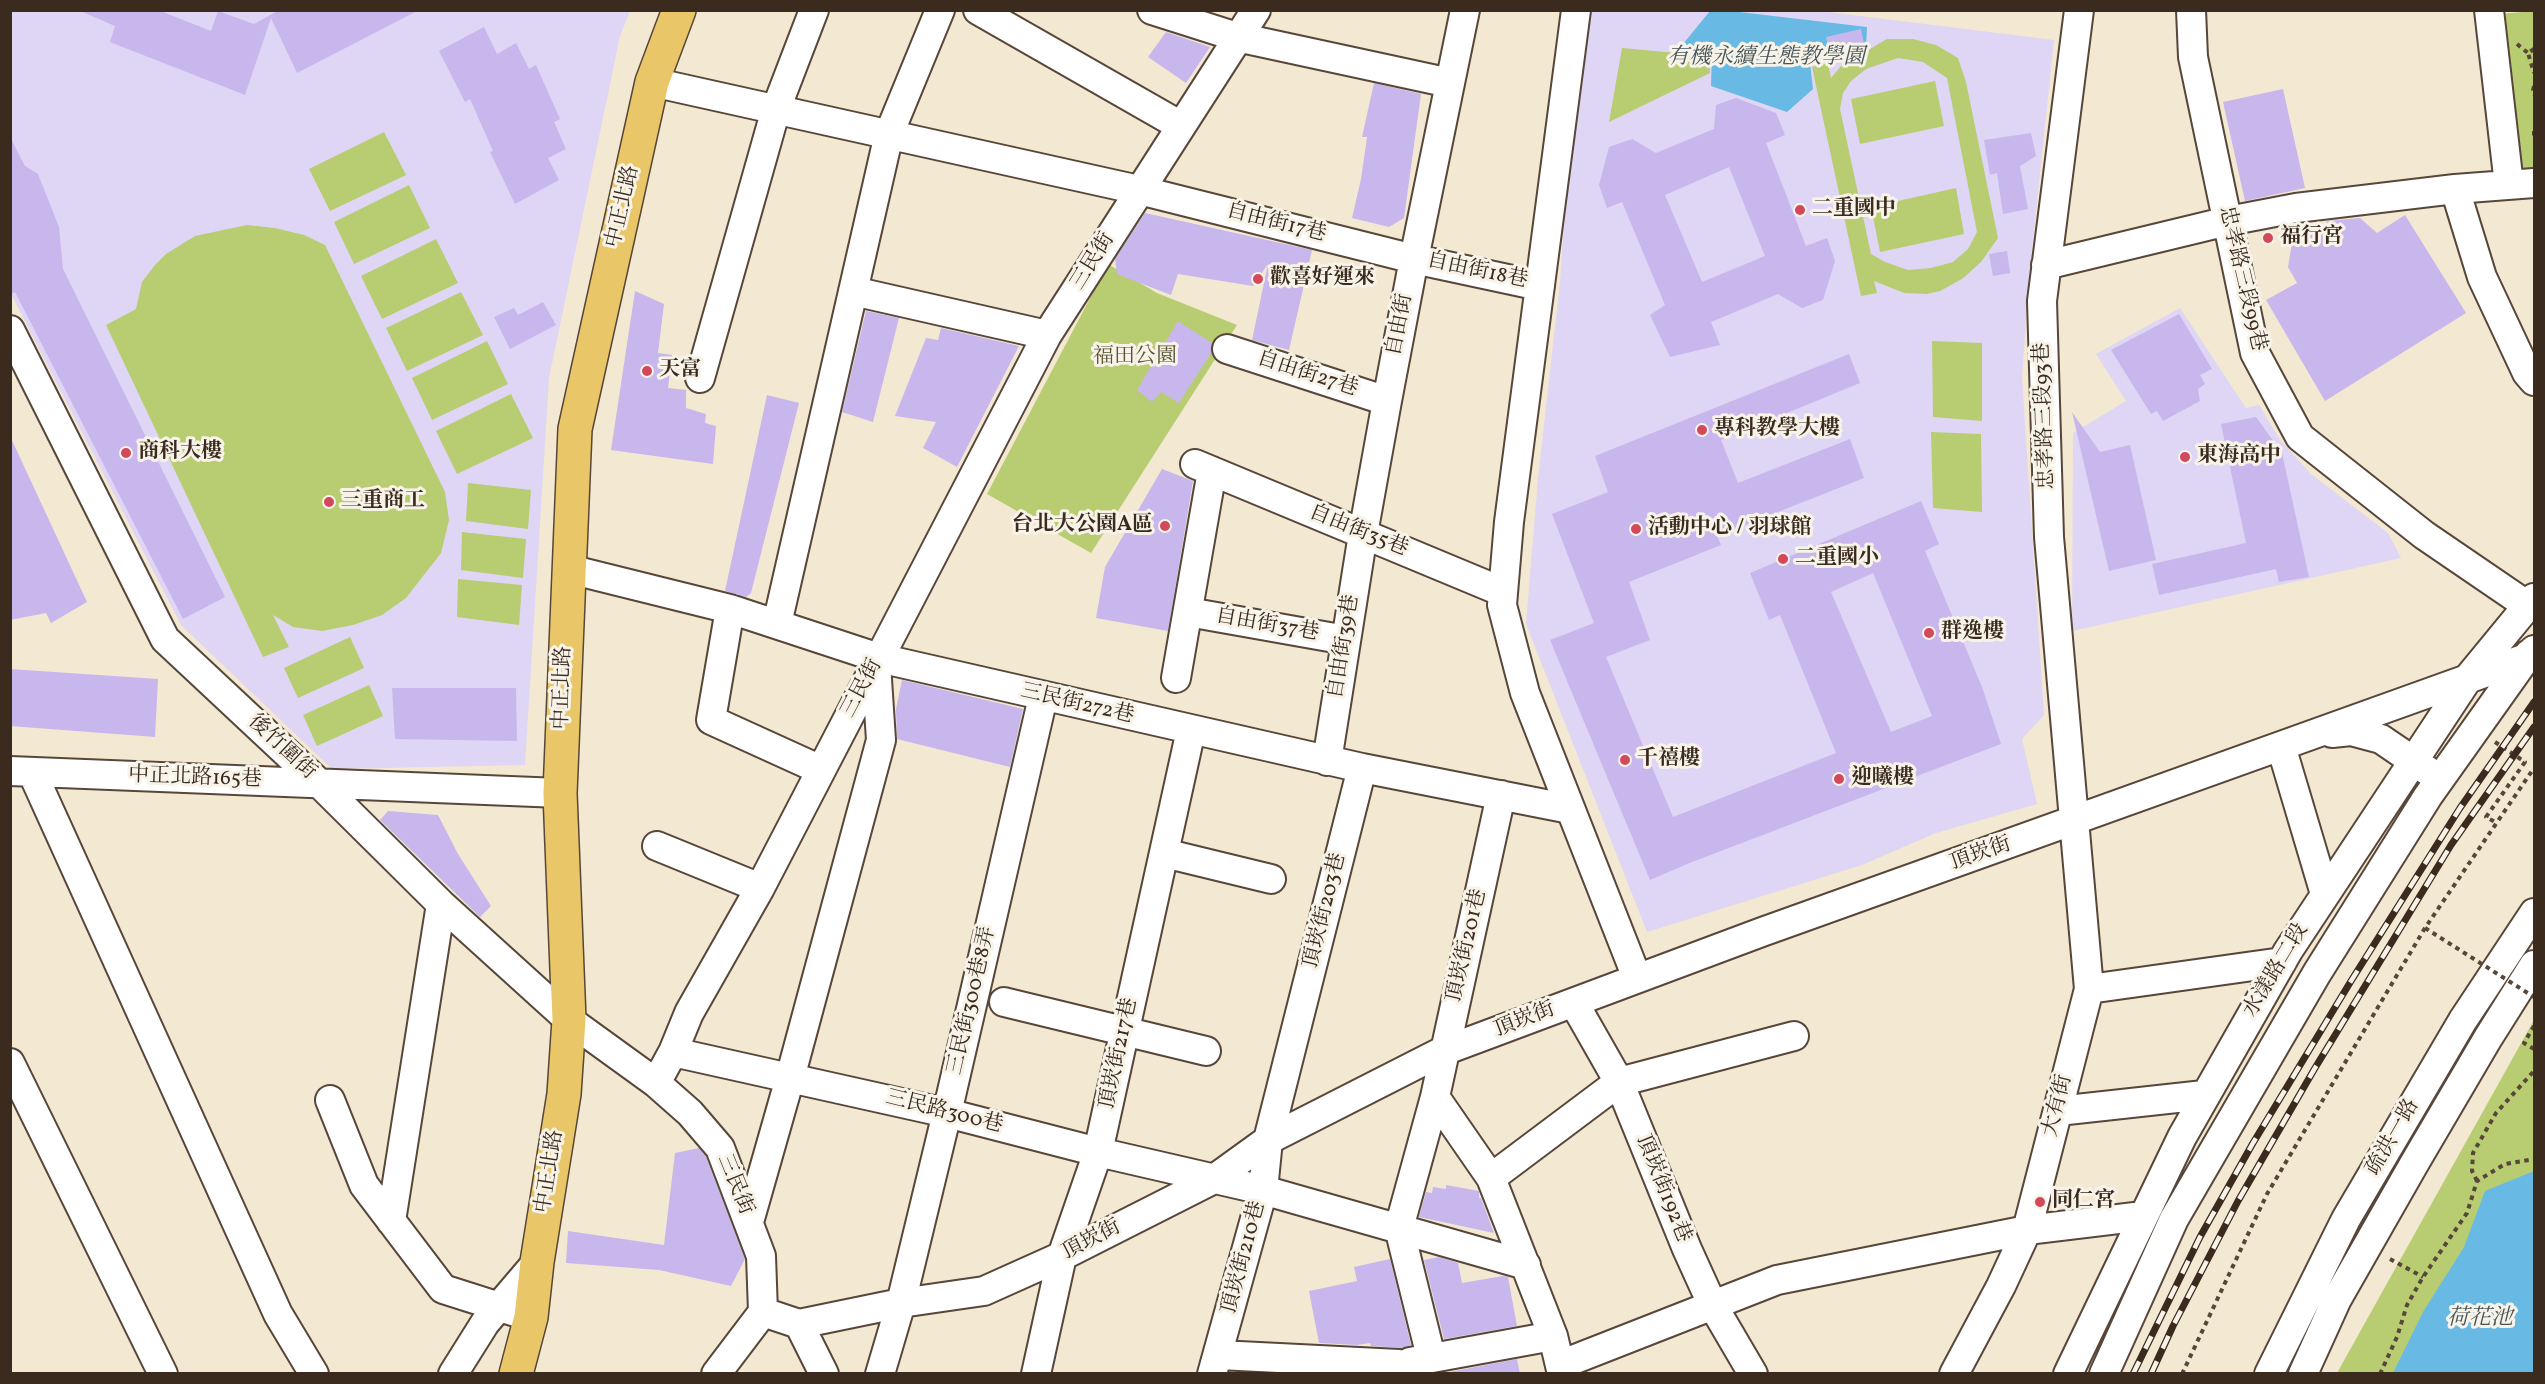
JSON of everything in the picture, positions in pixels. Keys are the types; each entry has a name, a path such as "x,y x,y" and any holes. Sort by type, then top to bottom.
{"main road":[{"name":"中正北路","path":"516,1374 531,1317 537,1262 564,1094 569,1020 560,793 575,429 652,82 679,10"}],"street":[{"path":"700,378 776,109 814,10"},
{"path":"777,624 889,134 940,10"},
{"path":"978,10 1181,126"},
{"path":"1152,10 1237,37 1450,83"},
{"name":"三民街","path":"763,1312 761,1256 720,1148 690,1113 656,1083 673,1052 689,1012 760,888 1047,335 1256,10"},
{"name":"自由街","path":"1363,534 1414,259 1465,10"},
{"path":"1575,10 1509,522 1502,605 1525,693 1637,978"},
{"name":"忠孝路三段93巷","path":"2074,822 2049,537 2042,301 2079,10"},
{"name":"忠孝路三段99巷","path":"2191,10 2193,57 2255,353 2300,437 2424,535 2531,602"},
{"path":"2046,266 2228,221 2296,208 2455,189 2522,184 2489,10"},
{"name":"自由街17巷","path":"652,82 1139,190 1414,259"},
{"path":"2455,189 2482,277 2527,373 2535,381"},
{"name":"自由街18巷","path":"1414,259 1540,286"},
{"path":"853,291 1047,335"},
{"name":"後竹圍街","path":"10,330 165,639 321,784 441,904 569,1020 656,1083"},
{"name":"自由街27巷","path":"1227,349 1387,401"},
{"name":"自由街35巷","path":"1176,678 1188,612 1204,468 1503,592"},
{"name":"自由街39巷","path":"1327,761 1363,534"},
{"name":"三民街272巷","path":"569,569 730,609 777,624 877,662 1327,761"},
{"name":"水漾路二段","path":"2068,1374 2143,1216 2204,1095 2282,962 2469,677 2531,602"},
{"path":"730,609 711,720 820,770"},
{"name":"自由街37巷","path":"1188,612 1346,640"},
{"name":"水漾路二段","path":"2104,1374 2174,1219 2316,973 2412,819 2532,652"},
{"name":"頂崁街","path":"799,1324 900,1303 984,1291 1062,1256 1214,1179 1268,1140 1444,1052 1637,978 2074,822 2532,652"},
{"path":"749,1222 881,740 877,662"},
{"name":"三民街300巷8弄","path":"880,1374 900,1303 946,1113 1043,697"},
{"name":"頂崁街217巷","path":"1036,1374 1062,1256 1098,1152 1191,730"},
{"name":"頂崁街","path":"2293,742 2350,731 2381,739 2440,780"},
{"path":"2293,742 2325,894"},
{"path":"1327,761 1570,809"},
{"name":"頂崁街203巷","path":"1268,1140 1362,768"},
{"path":"22,771 278,1314 314,1374"},
{"name":"中正北路165巷","path":"22,771 560,793"},
{"name":"頂崁街201巷","path":"1398,1228 1435,1097 1501,795"},
{"name":"大有街","path":"1954,1374 2001,1286 2027,1230 2089,989 2074,822"},
{"path":"657,846 760,888"},
{"path":"1164,853 1271,879"},
{"path":"391,1221 441,904"},
{"name":"疏洪一路","path":"2269,1374 2346,1219 2463,1020 2535,913"},
{"path":"2089,989 2282,962"},
{"name":"疏洪一路","path":"2303,1374 2337,1299 2488,1038 2535,965"},
{"path":"1004,1002 1206,1051"},
{"name":"頂崁街192巷","path":"1574,1003 1619,1082 1686,1249 1712,1304 1754,1374"},
{"path":"1491,1178 1619,1082 1794,1036"},
{"name":"三民路300巷","path":"673,1052 946,1113 1098,1152 1263,1190 1526,1265"},
{"path":"10,1063 164,1374"},
{"path":"2058,1111 2204,1095"},
{"path":"1435,1097 1491,1178 1553,1336 1561,1369 1712,1304 1777,1280 2027,1230 2143,1216"},
{"path":"330,1100 364,1185 443,1290 531,1317"},
{"name":"頂崁街210巷","path":"1216,1364 1263,1190 1268,1140"},
{"path":"1398,1228 1429,1349"},
{"path":"453,1374 484,1323 537,1262"},
{"path":"716,1373 763,1312 799,1324 824,1374"},
{"path":"1216,1364 1400,1369 1553,1336"}],"path":[{"path":"2535,49 2529,53 2535,73"},
{"path":"2535,86 2533,90 2535,95"},
{"path":"2535,131 2535,136"},
{"path":"2487,750 2494,741 2525,762 2486,818 2497,823"},
{"path":"2182,1374 2267,1194 2425,928 2535,768"},
{"path":"2425,928 2535,997"},
{"path":"2535,1026 2524,1043 2535,1049"},
{"path":"2477,1181 2472,1171 2473,1153 2496,1113 2535,1071"},
{"path":"2380,1374 2397,1337 2407,1305 2422,1277 2467,1213 2477,1181 2505,1164 2535,1159"},
{"path":"2390,1259 2422,1277"}],"shaded area":[{"name":"三重商工","path":"11,11 630,11 620,36 549,378 525,765 332,769 181,625 11,294"},
{"path":"1590,11 1820,11 2054,40 2029,278 2022,377 2044,715 2022,739 2037,804 1936,833 1862,865 1647,932 1526,624 1538,479 1560,282 1569,143"},
{"name":"東海高中","path":"2180,308 2246,408 2259,405 2281,441 2311,474 2388,533 2401,558 2072,631 2073,433 2126,401 2096,354"}],"green space":[{"path":"2534,11 2534,175 2521,176 2500,14"},
{"path":"1887,39 1913,39 1936,45 1958,58 1966,82 1998,238 1981,262 1962,279 1940,291 1927,294 1904,293 1874,281 1877,293 1861,296 1812,67 1828,63 1831,78 1841,66","holes":["1898,58 1923,62 1947,78 1977,232 1968,249 1953,262 1931,268 1908,270 1871,254 1840,109 1843,93 1851,81 1866,69"]},
{"path":"1622,48 1709,56 1710,73 1609,122"},
{"path":"1935,81 1944,126 1860,144 1851,99"},
{"path":"384,132 406,175 330,211 309,169"},
{"path":"409,185 430,228 354,264 334,222"},
{"path":"1956,188 1964,234 1880,252 1871,207"},
{"path":"247,225 275,228 304,235 325,245 445,492 449,520 441,553 406,598 382,615 353,625 322,631 293,627 273,615 289,647 263,657 106,325 136,309 142,282 166,254 195,236"},
{"path":"436,239 458,283 382,319 361,276"},
{"name":"福田公園","path":"1108,264 1157,293 1237,325 1091,553 987,494"},
{"path":"461,292 483,335 407,371 386,328"},
{"path":"487,341 508,384 432,420 412,378"},
{"path":"1932,341 1982,343 1982,421 1933,417"},
{"path":"511,394 533,438 457,474 436,431"},
{"path":"1931,432 1981,434 1982,512 1933,508"},
{"path":"468,483 531,490 528,529 466,521"},
{"path":"462,532 526,539 523,578 461,570"},
{"path":"458,579 522,585 519,625 457,617"},
{"path":"350,637 364,668 298,698 284,668"},
{"path":"369,685 383,716 317,746 303,715"},
{"path":"2534,1020 2534,1373 2337,1373"}],"water":[{"name":"有機永續生態教學園","path":"1710,11 1731,11 1867,27 1866,48 1810,63 1813,89 1787,112 1711,86 1712,54 1683,44"},
{"name":"荷花池","path":"2534,1171 2534,1373 2393,1373 2423,1312 2464,1247 2485,1191"}],"building":[{"path":"78,10 158,10 211,31 218,11 254,24 279,10 419,10 297,73 271,18 245,95 110,42 115,26"},
{"path":"484,27 497,54 516,43 529,69 536,65 560,119 554,122 566,149 548,158 559,180 515,204 490,152 493,151 470,99 465,102 439,51"},
{"path":"1861,29 1864,44 1830,54 1826,37"},
{"path":"1166,32 1210,47 1186,83 1148,57"},
{"path":"1374,83 1421,94 1404,218 1389,227 1352,218 1367,137 1362,137"},
{"path":"2283,89 2305,188 2245,201 2223,102"},
{"path":"1736,98 1776,113 1785,135 1766,143 1806,246 1827,238 1835,261 1823,300 1802,308 1778,294 1711,322 1720,345 1670,357 1650,315 1665,305 1622,202 1607,208 1599,185 1609,147 1632,139 1656,153 1714,129 1716,105","holes":["1729,167 1765,256 1702,282 1665,195"]},
{"path":"2031,133 2036,156 2020,166 2028,209 2003,214 1997,173 1990,175 1984,140"},
{"name":"商科大樓","path":"10,137 25,166 38,174 59,227 63,269 225,597 183,619 15,292 10,294"},
{"name":"歡喜好運來","path":"1145,213 1312,250 1289,350 1252,340 1268,264 1253,286 1178,274 1171,295 1117,274 1115,259"},
{"path":"2405,215 2466,313 2325,401 2266,300 2297,283 2288,267 2292,243 2328,221 2360,218 2377,233"},
{"path":"2007,251 2010,273 1993,276 1989,254"},
{"name":"天富","path":"635,291 664,304 658,353 672,355 668,388 686,390 686,408 706,414 705,423 716,426 713,464 611,450"},
{"path":"543,302 556,325 510,349 494,317 514,308 518,315"},
{"path":"866,311 899,318 873,422 842,412"},
{"path":"2179,314 2212,369 2200,375 2205,384 2198,389 2200,401 2163,421 2157,411 2151,414 2111,350"},
{"path":"1178,321 1212,343 1211,353 1179,403 1161,392 1152,402 1137,390"},
{"path":"941,328 1019,346 957,467 923,448 936,422 895,416 926,338 938,340"},
{"path":"1849,354 1860,383 1721,440 1738,483 1850,439 1864,478 1717,536 1721,545 1629,582 1650,640 1606,657 1673,817 1836,753 1780,615 1769,620 1750,573 1921,501 1939,544 1925,551 1982,687 2001,744 1650,880 1550,640 1594,623 1552,514 1608,492 1595,456","holes":["1873,573 1932,716 1891,732 1831,592"]},
{"path":"767,395 799,403 751,593 746,597 725,591"},
{"path":"2072,412 2100,452 2130,445 2156,560 2109,571"},
{"path":"2256,417 2282,453 2309,577 2279,582 2276,569 2159,595 2152,564 2246,543 2221,424"},
{"path":"10,436 87,602 51,623 46,613 10,620"},
{"name":"台北大公園A區","path":"1162,469 1193,481 1168,631 1096,618 1105,567"},
{"path":"10,669 158,679 155,737 10,726"},
{"path":"902,680 1023,709 1010,767 897,739 896,709"},
{"path":"392,688 516,688 517,741 395,739"},
{"path":"388,811 438,815 458,854 491,906 480,917 380,820"},
{"path":"699,1148 706,1157 745,1259 731,1286 659,1270 566,1263 568,1231 664,1245 675,1153"},
{"path":"1446,1185 1479,1191 1479,1198 1481,1198 1494,1233 1419,1217 1426,1192 1432,1193 1433,1187 1446,1189"},
{"path":"1439,1257 1458,1263 1462,1283 1508,1277 1517,1326 1444,1339 1424,1260"},
{"path":"1390,1259 1411,1345 1402,1348 1371,1346 1370,1343 1357,1345 1319,1343 1309,1291 1357,1281 1354,1267"},
{"path":"1517,1359 1520,1374 1439,1374"}],"railway":[{"path":"2133,1374 2200,1237 2253,1143 2460,808 2534,702"},
{"path":"2151,1374 2173,1326 2238,1201 2315,1068 2451,845 2534,727"}],"place":[{"name":"二重國中","path":"1800,210"},
{"name":"福行宮","path":"2268,238"},
{"name":"歡喜好運來","path":"1258,279"},
{"name":"天富","path":"647,371"},
{"name":"專科教學大樓","path":"1702,430"},
{"name":"商科大樓","path":"126,453"},
{"name":"東海高中","path":"2185,457"},
{"name":"三重商工","path":"329,502"},
{"name":"台北大公園A區","path":"1165,526"},
{"name":"活動中心 / 羽球館","path":"1636,529"},
{"name":"二重國小","path":"1783,559"},
{"name":"群逸樓","path":"1929,633"},
{"name":"千禧樓","path":"1625,760"},
{"name":"迎曦樓","path":"1839,779"},
{"name":"同仁宮","path":"2040,1202"}]}
